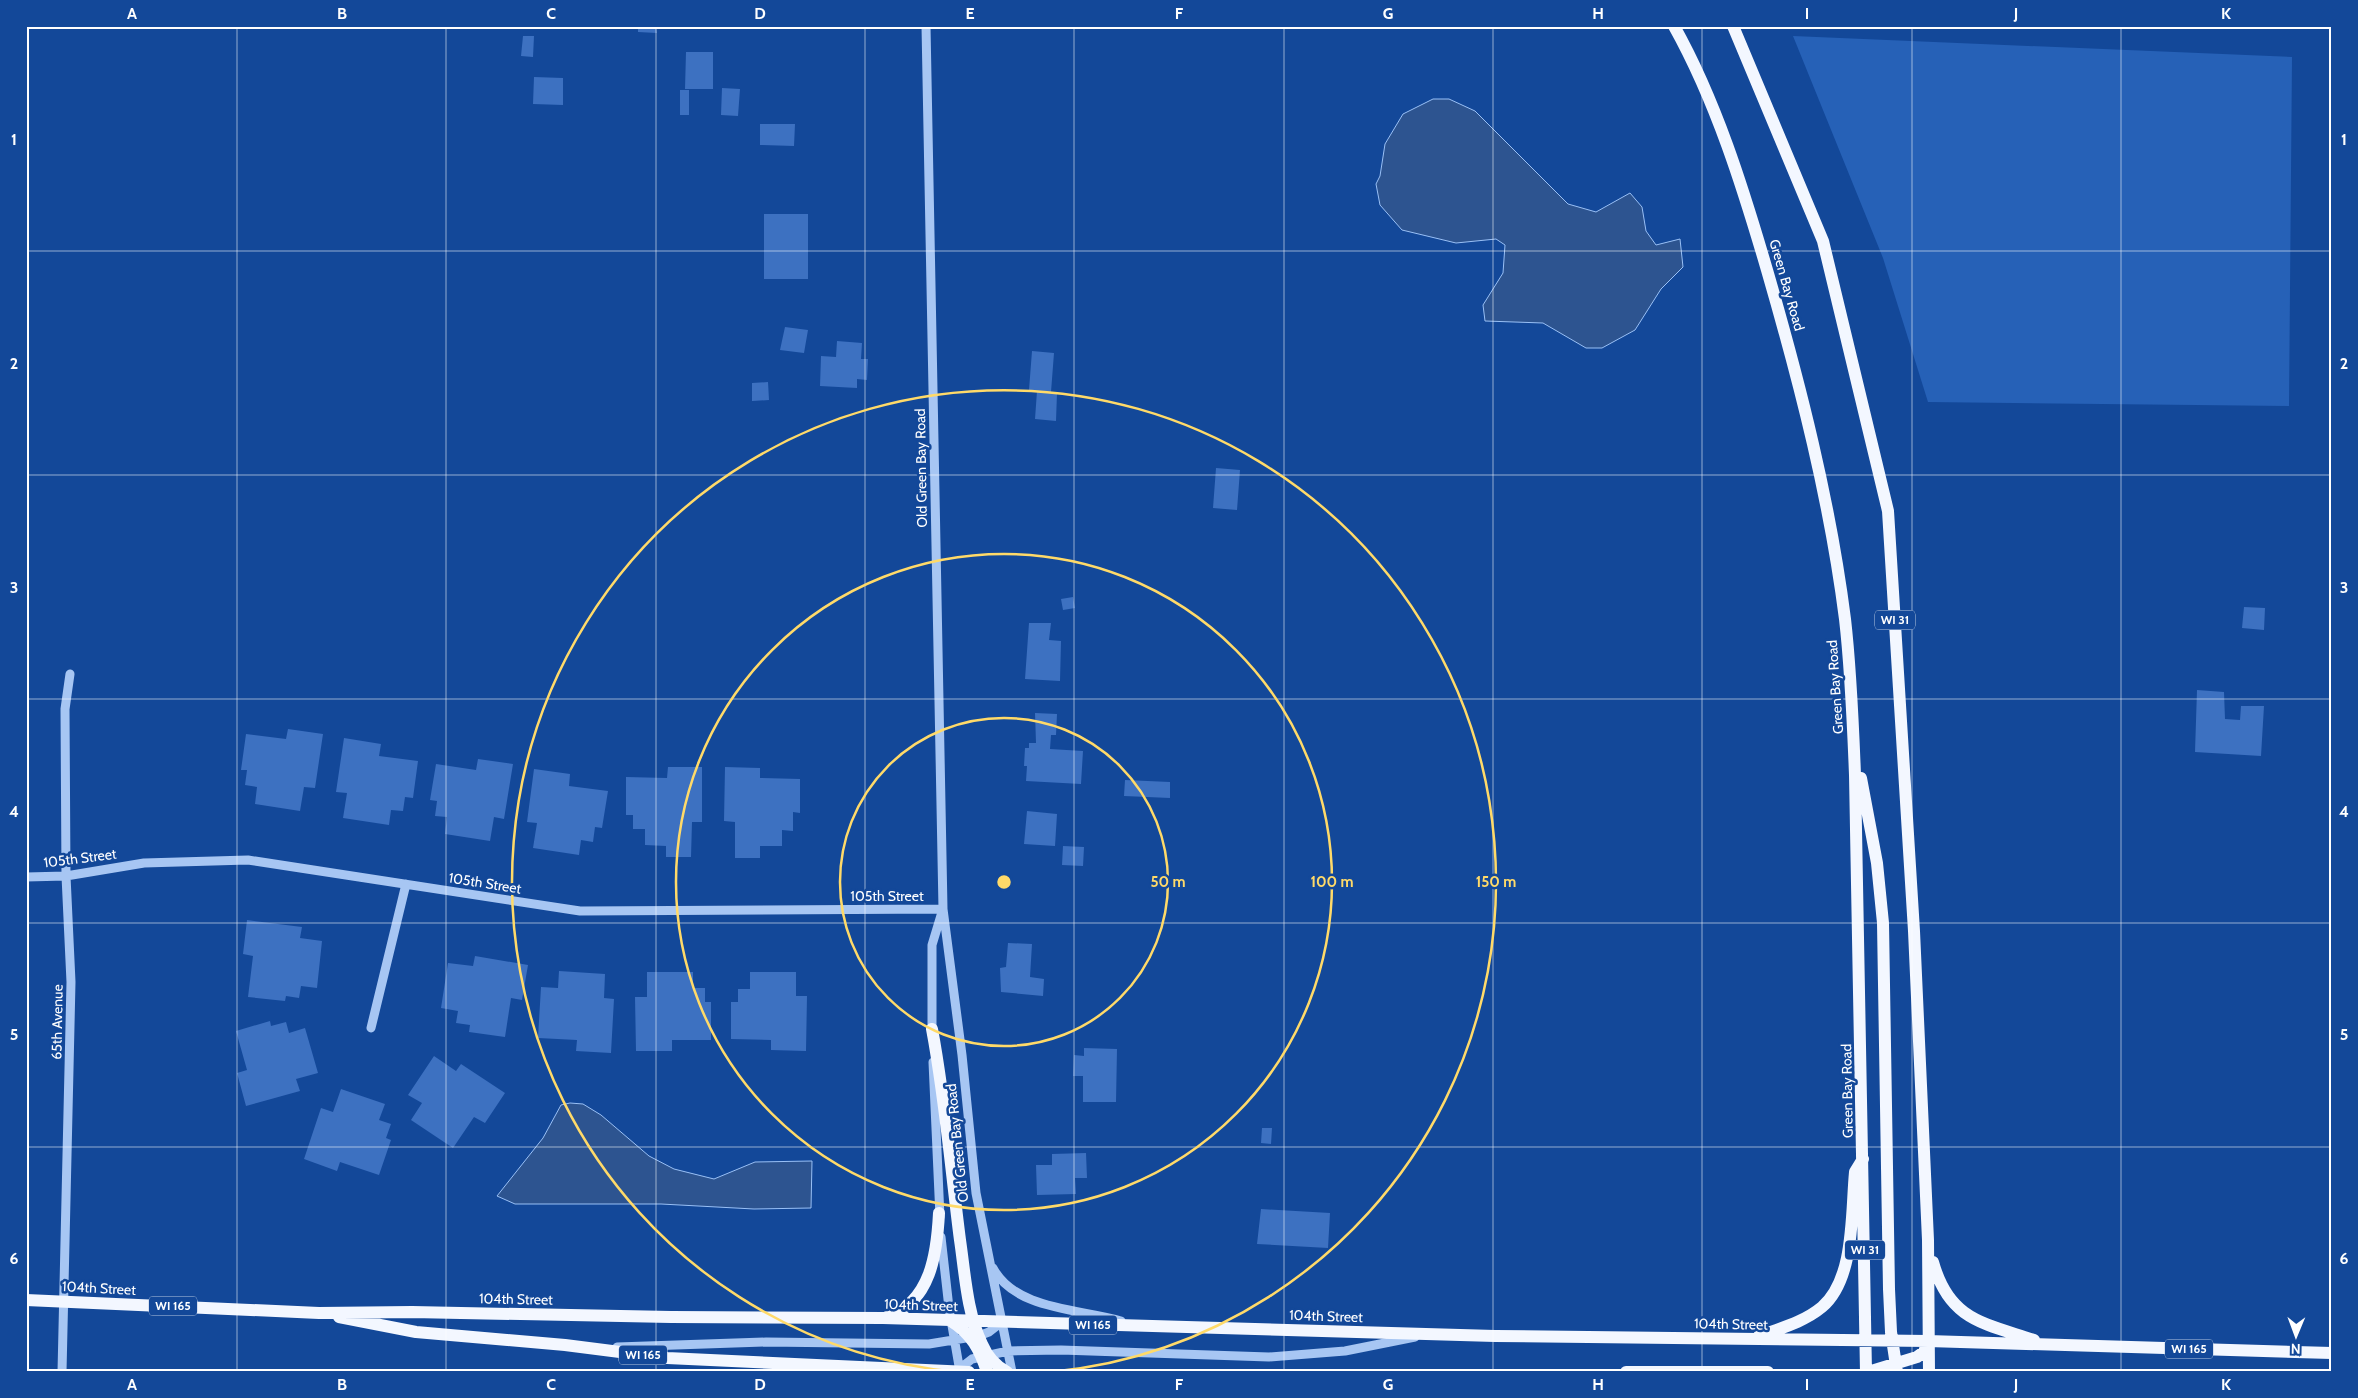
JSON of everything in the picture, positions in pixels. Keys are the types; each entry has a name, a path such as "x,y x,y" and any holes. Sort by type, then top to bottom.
{"main road":[{"name":"Green Bay Road","path":"1674,26 1688,50 1741,181 1790,349 1822,482 1841,598 1849,655 1854,741 1867,1372"},
{"name":"WI 31","path":"1733,26 1823,240 1888,511 1914,931 1928,1240 1929,1372"},
{"path":"1854,741 1877,863 1883,923 1889,1289 1893,1369"},
{"path":"932,1029 939,1067 964,1271 975,1337 984,1355 987,1372"},
{"path":"1751,1339 1810,1315 1822,1306 1835,1292 1845,1266 1855,1172 1863,1159"},
{"path":"883,1318 903,1310 922,1289 935,1256 939,1213"},
{"path":"1928,1240 1940,1283 1954,1306 1980,1321 2047,1345"},
{"name":"104th Street","path":"26,1300 320,1313 412,1312 671,1317 883,1318 1428,1334 1928,1341 2332,1354"},
{"name":"104th Street","path":"320,1313 408,1331 684,1360 969,1372"},
{"path":"951,1321 975,1337"},
{"path":"1866,1341 1880,1349 1893,1369"},
{"path":"1867,1372 1893,1369 1920,1356 1928,1341"},
{"path":"984,1355 1007,1372"},
{"path":"1626,1372 1768,1372"}],"street":[{"name":"Old Green Bay Road","path":"926,26 943,909 962,1055 974,1184 1012,1372"},
{"name":"65th Avenue","path":"62,1372 72,982 66,876 65,709 70,674"},
{"name":"105th Street","path":"26,877 66,876 144,863 248,860 580,912 943,909"},
{"path":"371,1028 406,884"},
{"name":"Old Green Bay Road","path":"943,909 932,945 932,1029 939,1213 951,1321 960,1372"},
{"path":"988,1258 1001,1282 1022,1297 1136,1326"},
{"path":"592,1349 709,1343 917,1344 975,1337 990,1332 1002,1322"},
{"path":"960,1372 968,1362 984,1355 1008,1351 1062,1350 1282,1356 1345,1351 1428,1334"},
{"path":"766,1363 816,1372"}],"shaded area":[{"path":"1793,36 2292,57 2289,406 1928,402 1883,258"},
{"path":"1433,99 1449,99 1475,111 1568,204 1596,212 1630,193 1642,207 1646,231 1656,245 1680,239 1683,267 1661,289 1635,330 1602,348 1586,348 1543,323 1485,321 1483,305 1503,273 1505,245 1496,239 1456,243 1402,230 1380,205 1376,184 1380,176 1385,144 1403,114"},
{"path":"570,1103 583,1104 601,1115 649,1156 674,1169 714,1179 755,1162 812,1161 811,1208 754,1209 661,1204 515,1204 497,1196 543,1138 561,1105"}],"building":[{"path":"638,26 656,26 657,33 638,32"},
{"path":"523,36 534,36 533,57 521,56"},
{"path":"686,52 713,52 713,89 685,89"},
{"path":"534,77 563,78 563,105 533,104"},
{"path":"722,88 740,89 738,116 721,115"},
{"path":"680,90 689,90 689,115 680,115"},
{"path":"760,124 795,124 794,146 760,145"},
{"path":"764,214 808,214 808,279 764,279"},
{"path":"785,327 808,330 804,353 780,350"},
{"path":"837,341 862,343 861,359 868,359 867,380 857,379 857,388 820,386 821,356 836,357"},
{"path":"1032,351 1054,353 1051,392 1057,393 1056,421 1035,419 1037,391 1029,390"},
{"path":"768,382 769,400 752,401 752,383"},
{"path":"1216,468 1240,470 1237,510 1213,508"},
{"path":"1073,597 1075,608 1063,610 1061,599"},
{"path":"2244,607 2265,608 2264,630 2242,628"},
{"path":"1029,623 1051,623 1049,640 1061,641 1060,681 1025,679"},
{"path":"2197,690 2224,692 2225,719 2240,720 2241,706 2264,706 2261,756 2195,752"},
{"path":"1035,713 1057,714 1056,735 1051,735 1050,749 1083,751 1081,784 1026,781 1027,766 1024,766 1025,748 1029,748 1029,743 1036,743"},
{"path":"288,729 323,734 315,788 304,787 300,811 255,804 257,787 245,785 247,770 241,770 246,734 286,739"},
{"path":"344,738 381,744 379,756 418,761 413,798 405,797 403,811 391,810 389,825 343,818 347,793 336,792"},
{"path":"478,759 513,764 504,819 494,817 490,841 445,834 447,817 435,816 437,801 430,800 436,764 476,770"},
{"path":"668,767 702,767 702,822 692,822 691,857 666,857 666,846 645,845 645,829 633,829 633,815 626,815 626,777 667,778"},
{"path":"725,767 760,768 760,778 800,779 800,813 793,812 793,831 782,830 782,846 760,846 760,858 735,858 735,822 724,821"},
{"path":"534,769 570,774 569,786 608,791 602,828 595,827 593,842 581,840 579,855 533,848 537,823 527,822"},
{"path":"1125,780 1170,782 1170,798 1124,796"},
{"path":"1027,811 1057,814 1055,846 1024,844"},
{"path":"1063,846 1084,847 1083,866 1062,865"},
{"path":"247,920 302,927 300,938 322,941 317,988 301,986 299,998 286,996 285,1001 248,997 253,956 243,954"},
{"path":"1008,943 1032,944 1030,977 1044,979 1043,996 1001,992 1000,968 1006,967"},
{"path":"475,956 528,965 522,1000 511,998 505,1037 469,1032 470,1025 456,1023 458,1011 441,1008 448,963 473,966"},
{"path":"559,971 605,974 604,998 614,999 611,1053 576,1051 577,1040 538,1038 541,987 558,988"},
{"path":"647,972 693,972 693,988 705,988 705,1002 711,1002 711,1040 672,1040 672,1051 636,1051 635,997 647,997"},
{"path":"750,972 796,972 796,996 807,996 806,1051 771,1050 771,1040 731,1039 731,1002 738,1002 738,989 750,989"},
{"path":"270,1021 271,1026 286,1022 289,1033 305,1028 318,1073 296,1079 300,1091 246,1106 237,1073 247,1070 236,1031"},
{"path":"1084,1048 1117,1049 1116,1102 1083,1102 1083,1076 1073,1076 1074,1055 1084,1056"},
{"path":"434,1056 456,1071 461,1064 505,1093 485,1123 474,1117 453,1148 411,1120 422,1103 408,1095"},
{"path":"341,1089 385,1104 379,1120 391,1124 386,1138 391,1140 379,1175 340,1162 337,1171 304,1159 321,1108 333,1112"},
{"path":"1262,1128 1272,1128 1271,1144 1261,1143"},
{"path":"1086,1153 1087,1178 1075,1178 1076,1194 1037,1195 1036,1165 1052,1165 1052,1154"},
{"path":"1261,1209 1330,1213 1328,1248 1257,1244"}]}
